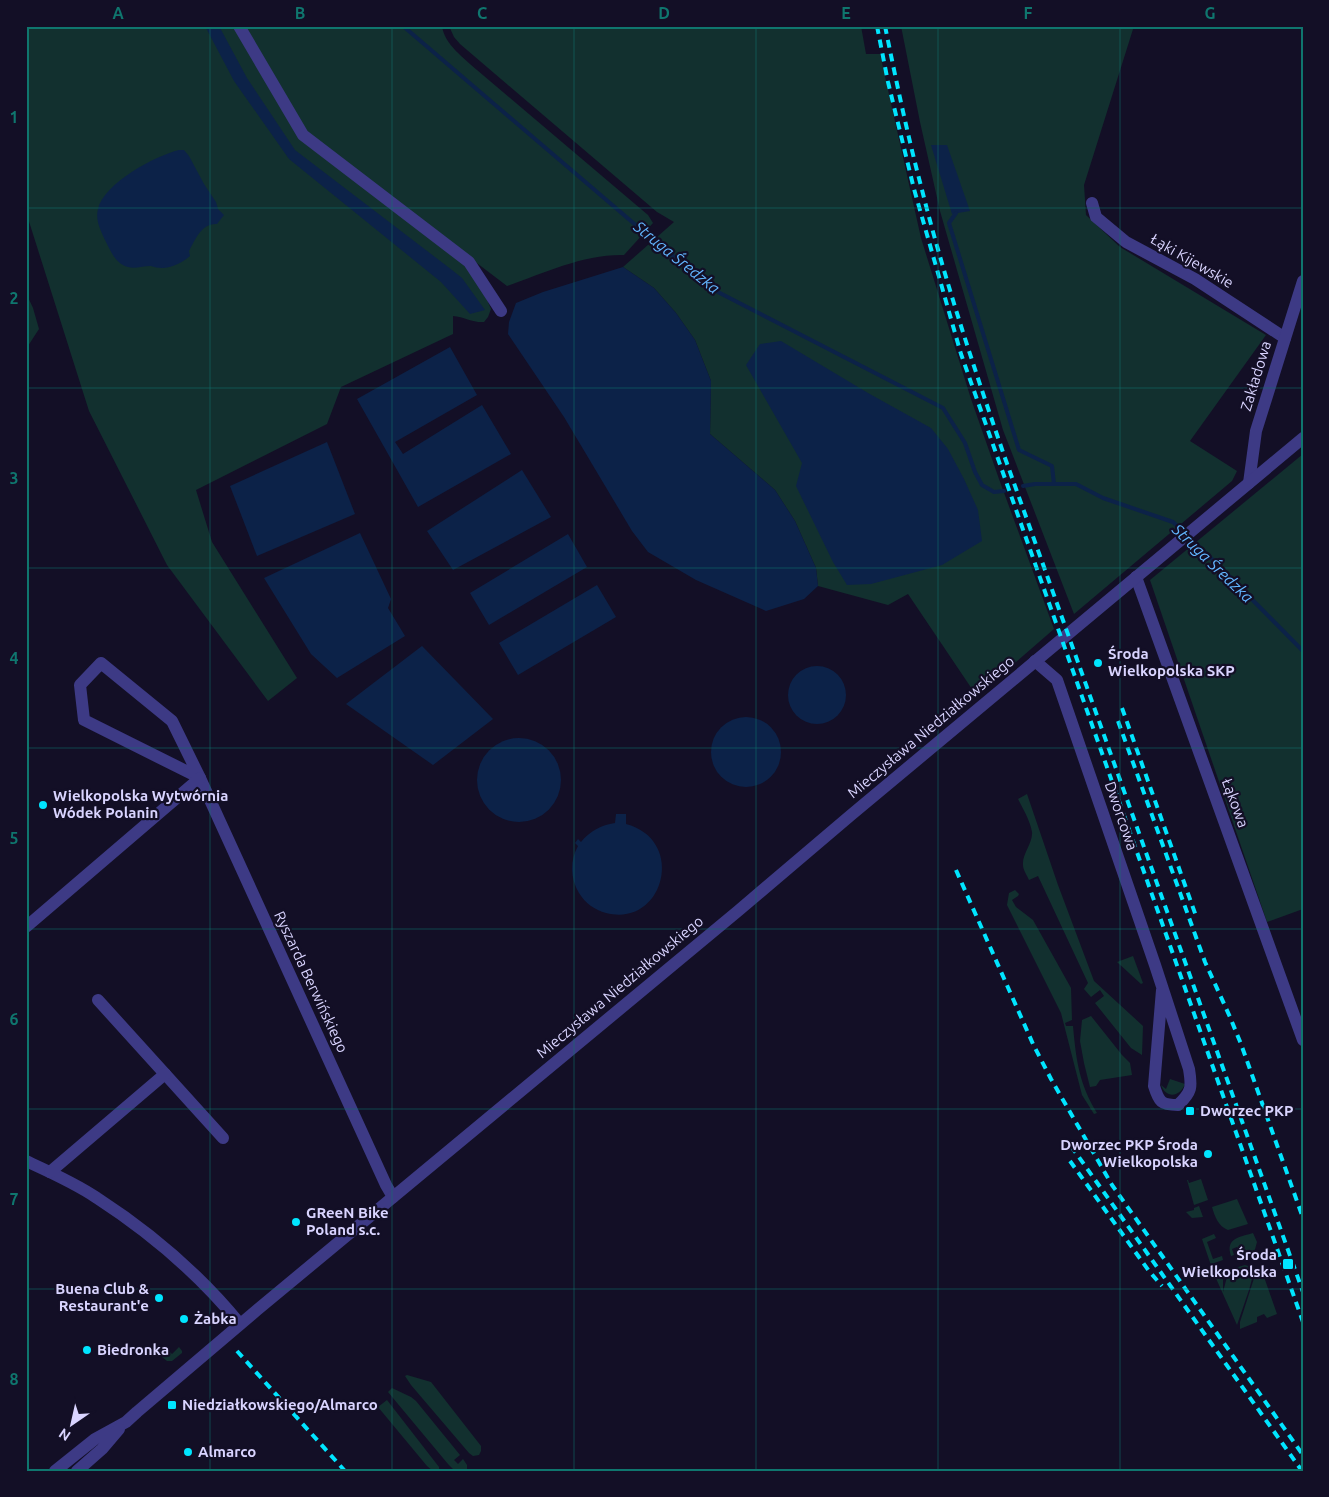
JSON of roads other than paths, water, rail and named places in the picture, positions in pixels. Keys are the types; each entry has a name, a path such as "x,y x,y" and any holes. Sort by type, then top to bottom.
{"street":[{"path":"240,26 303,136 469,262 501,311"},
{"name":"Łąki Kijewskie","path":"1092,203 1096,217 1126,242 1195,279 1285,338"},
{"name":"Zakładowa","path":"1249,483 1256,431 1303,281"},
{"path":"1249,483 1303,438"},
{"name":"Mieczysława Niedziałkowskiego","path":"77,1471 102,1449 126,1422 240,1324 738,911 1249,483"},
{"name":"Łąkowa","path":"1136,577 1303,1040"},
{"name":"Dworcowa","path":"1035,661 1057,680 1189,1069 1192,1084 1187,1097 1178,1105 1166,1105 1158,1099 1154,1086 1162,990"},
{"name":"Ryszarda Berwińskiego","path":"200,778 84,720 80,685 101,663 172,721 200,778 393,1197"},
{"path":"26,926 200,778"},
{"path":"98,1000 224,1138"},
{"path":"50,1172 165,1074"},
{"path":"26,1161 96,1197 152,1237 199,1279 240,1324"},
{"name":"Mieczysława Niedziałkowskiego","path":"55,1471 95,1439 126,1422"}],"water":[{"path":"205,26 219,26 247,78 295,150 462,278 485,310 470,314 441,282 289,159 234,81"},
{"path":"931,145 947,145 970,211 952,214"},
{"path":"179,150 184,150 189,156 216,202 218,209 224,215 217,224 212,224 203,229 189,251 190,256 177,264 162,268 151,266 131,268 120,263 112,254 99,226 97,213 102,199 120,180 144,164"},
{"path":"623,267 654,288 676,313 695,340 711,381 710,434 775,490 795,521 816,568 818,586 804,599 766,611 696,580 648,552 632,531 564,417 508,334 509,322 516,303 543,292"},
{"path":"781,341 931,428 948,449 978,510 982,541 942,565 871,584 847,585 833,562 796,486 802,463 746,365 760,344"},
{"path":"450,347 477,395 395,442 403,454 482,405 511,454 418,507 357,399"},
{"path":"327,442 355,514 257,556 230,486"},
{"path":"522,470 551,517 453,570 427,531"},
{"path":"360,533 391,599 388,608 405,636 337,678 311,654 264,578"},
{"path":"568,534 587,567 489,625 470,593"},
{"path":"597,585 616,617 518,675 499,643"},
{"path":"422,646 493,719 433,765 346,704"},
{"path":"817,666 833,671 841,679 846,695 841,711 833,719 817,724 801,719 793,711 788,695 793,679 801,671"},
{"path":"746,717 759,720 771,727 778,739 781,752 778,765 771,777 759,784 746,787 733,784 721,777 714,765 711,752 714,739 721,727 733,720"},
{"path":"519,738 542,745 554,757 561,780 554,803 542,815 519,822 496,815 484,803 477,780 484,757 496,745"},
{"path":"616,814 626,814 626,824 645,833 657,847 662,863 661,880 654,896 642,908 626,914 606,913 591,906 579,893 572,869 575,851 578,846 575,843 578,839 581,842 596,829 615,823"}],"waterway":[{"name":"Struga Średzka","path":"403,26 714,290 943,408 965,443 975,472 982,485 994,492 1004,491"},
{"path":"956,213 949,223 1019,450 1052,466 1054,484"},
{"name":"Struga Średzka","path":"1023,486 1035,484 1076,484 1103,498 1173,522 1303,651"}],"railway":[{"path":"877,26 888,82 914,189 961,354 1303,1322"},
{"path":"885,26 921,186 939,255 971,357 1005,458 1303,1292"},
{"path":"1122,708 1196,916"},
{"path":"1118,721 1205,962 1241,1044 1303,1218"},
{"path":"956,870 1033,1044 1112,1185 1303,1455"},
{"path":"1071,1146 1302,1471"},
{"path":"1070,1161 1149,1271 1162,1286"},
{"path":"237,1351 345,1471"}],"place":[{"name":"Środa Wielkopolska SKP","path":"1098,663"},
{"name":"Wielkopolska Wytwórnia Wódek Polanin","path":"43,805"},
{"name":"Dworzec PKP","path":"1190,1111"},
{"name":"Dworzec PKP Środa Wielkopolska","path":"1208,1154"},
{"name":"GReeN Bike Poland s.c.","path":"296,1222"},
{"name":"Środa Wielkopolska","path":"1288,1264"},
{"name":"Buena Club & Restaurant'e","path":"159,1298"},
{"name":"Żabka","path":"184,1319"},
{"name":"Biedronka","path":"87,1350"},
{"name":"Niedziałkowskiego/Almarco","path":"172,1405"},
{"name":"Almarco","path":"188,1452"}]}
